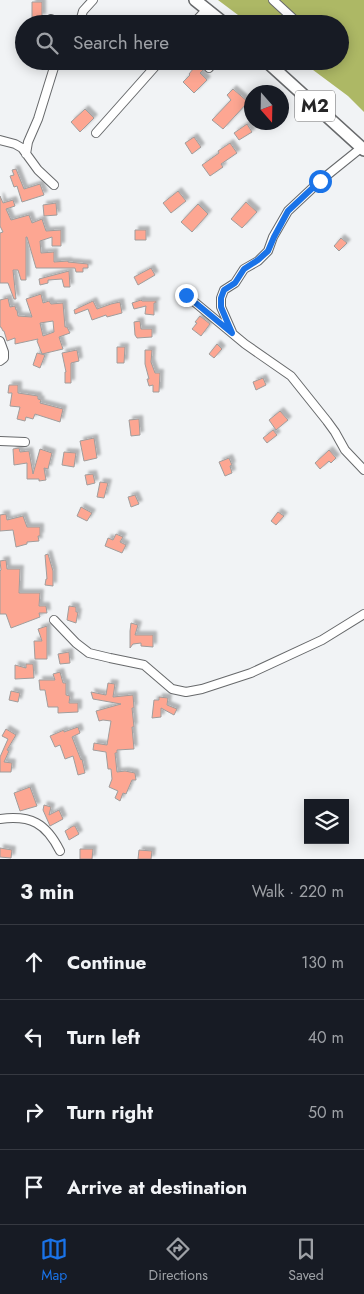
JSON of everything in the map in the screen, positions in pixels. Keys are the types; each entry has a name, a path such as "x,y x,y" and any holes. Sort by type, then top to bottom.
{"highway":[{"path":"195,0 214,15"},
{"name":"M2","path":"276,70 363,149"}],"street":[{"path":"82,15 93,0"},
{"path":"273,0 289,15"},
{"path":"201,15 207,9"},
{"path":"26,154 28,142 38,119 53,70"},
{"path":"96,133 152,70"},
{"path":"0,140 22,148 38,170 54,185"},
{"path":"232,333 221,307 221,298 224,290 235,283 244,269 268,251 288,211 320,181 363,149"},
{"path":"186,295 245,344 291,376 327,420 344,450 364,470"},
{"path":"0,341 4,352 4,358 0,361"},
{"path":"0,441 25,442"},
{"path":"54,620 76,643 89,653 144,665 172,689 186,692 202,689 251,673 322,640 364,614"},
{"path":"0,819 28,820 40,825 54,839 60,851"}],"green space":[{"path":"218,0 364,0 364,112 348,96 313,70 349,70 349,15 238,15"}],"building":[{"path":"32,2 42,2 42,15 32,15"},
{"path":"192,70 203,70 200,73 207,80 194,93 183,82"},
{"path":"233,89 244,99 244,106 223,129 212,120 231,100 227,95"},
{"path":"85,109 94,118 80,132 71,122"},
{"path":"244,126 244,130 251,130 252,132 239,140 234,133"},
{"path":"194,137 201,147 192,154 185,143"},
{"path":"230,143 237,153 221,164 223,167 210,176 202,165"},
{"path":"16,169 24,189 40,184 44,195 22,202 17,186 14,187 10,176 14,175 12,170"},
{"path":"178,191 186,201 171,213 163,203"},
{"path":"0,196 3,203 13,200 15,206 6,209 11,220 29,215 32,223 42,219 46,231 61,230 61,246 52,246 52,237 40,241 41,253 54,252 54,262 68,261 88,264 88,268 83,268 83,272 76,272 75,268 36,268 26,237 26,280 21,280 18,270 13,270 16,299 14,299 8,283 0,283 0,233 3,232 0,226"},
{"path":"246,202 257,212 242,228 231,219"},
{"path":"56,203 57,215 44,216 43,205"},
{"path":"198,204 208,214 192,232 181,222"},
{"path":"135,230 146,230 146,240 135,240"},
{"path":"341,238 347,243 339,251 334,246"},
{"path":"151,268 155,275 138,285 134,277"},
{"path":"69,271 70,287 64,287 62,279 48,280 48,283 40,285 39,279"},
{"path":"41,294 43,303 49,301 51,304 63,303 65,327 67,327 70,333 59,337 63,349 42,354 38,339 15,344 15,338 7,341 4,331 0,327 0,300 8,298 10,307 15,306 18,316 32,317 26,299","holes":["53,321 54,332 43,336 40,323"]},
{"path":"141,300 156,301 154,303 154,315 145,314 146,306 134,309 132,303"},
{"path":"93,301 97,309 120,302 122,313 107,317 106,315 92,320 88,309 75,314 74,310"},
{"path":"200,316 210,324 201,336 192,329"},
{"path":"140,321 141,329 152,329 152,337 137,338 134,322"},
{"path":"217,344 222,349 214,358 209,354"},
{"path":"117,347 125,347 124,363 117,363"},
{"path":"77,350 79,361 71,363 71,383 65,383 66,372 62,353"},
{"path":"145,350 152,350 151,362 155,373 160,373 159,392 153,392 153,385 149,386 145,364"},
{"path":"37,353 45,355 40,368 33,365"},
{"path":"263,378 266,385 256,390 253,382"},
{"path":"9,385 18,385 18,393 38,396 38,399 41,400 40,403 63,409 60,422 35,414 33,419 26,417 25,421 17,419 20,407 10,406 12,393 8,393"},
{"path":"280,411 288,420 276,430 269,420"},
{"path":"139,419 140,435 131,436 129,420"},
{"path":"273,430 277,435 267,443 263,438"},
{"path":"94,438 97,458 84,461 80,441"},
{"path":"19,448 20,452 29,451 33,474 40,449 52,453 48,469 44,468 46,480 27,479 27,463 14,465 13,449"},
{"path":"329,450 336,458 320,469 315,463"},
{"path":"64,452 76,453 74,467 62,465"},
{"path":"229,458 232,465 230,466 232,473 225,476 219,462"},
{"path":"93,474 95,483 87,485 85,475"},
{"path":"100,482 108,483 104,498 97,497"},
{"path":"135,495 139,504 131,507 128,497"},
{"path":"81,507 92,513 87,521 77,516"},
{"path":"278,512 284,516 276,525 271,521"},
{"path":"6,514 7,520 23,516 27,527 40,527 39,541 27,542 27,544 16,547 13,530 0,531 0,515"},
{"path":"116,534 123,537 120,542 126,545 122,553 105,546 108,538 113,540"},
{"path":"48,554 53,571 53,586 45,585 47,579 45,555"},
{"path":"6,560 7,569 20,569 19,593 40,593 39,606 46,606 47,613 39,613 40,617 11,628 6,614 0,614 0,561"},
{"path":"69,606 76,607 76,612 78,612 76,623 67,620"},
{"path":"131,623 138,625 135,635 153,635 153,647 141,646 141,643 133,644 130,648"},
{"path":"47,626 47,659 35,659 34,641 42,641 38,629"},
{"path":"69,652 70,663 60,664 58,654"},
{"path":"26,664 33,664 34,678 15,679 15,665 26,668"},
{"path":"60,672 63,683 66,683 66,695 70,696 69,703 78,703 78,712 58,713 58,707 48,707 45,690 40,690 39,680 55,680 53,674"},
{"path":"108,683 115,684 113,697 133,695 134,727 132,727 134,749 117,750 117,753 115,753 117,772 135,773 136,780 132,780 126,794 123,793 120,801 115,798 118,791 109,787 112,779 111,769 108,769 106,752 93,750 94,743 107,745 111,721 99,721 96,711 121,704 93,699 91,692 106,695"},
{"path":"11,691 20,693 18,702 9,700"},
{"path":"159,697 168,698 167,705 177,709 174,715 161,708 161,717 152,718 154,700 159,700"},
{"path":"78,727 80,733 72,737 82,759 85,773 78,775 73,756 65,759 60,745 55,747 50,736"},
{"path":"6,729 16,735 7,750 9,751 4,762 12,763 11,772 0,772 0,757 8,739 2,736"},
{"path":"30,787 37,806 20,811 14,793"},
{"path":"44,805 51,807 49,815 59,810 63,819 50,826 43,810"},
{"path":"75,826 79,834 69,840 65,831"},
{"path":"0,848 12,850 11,858 0,857"},
{"path":"80,849 93,849 92,859 80,859"},
{"path":"139,850 152,851 151,859 138,859"}],"route":[{"path":"186,295 232,333 221,307 221,298 224,290 235,283 244,269 268,251 288,211 320,181"}]}
